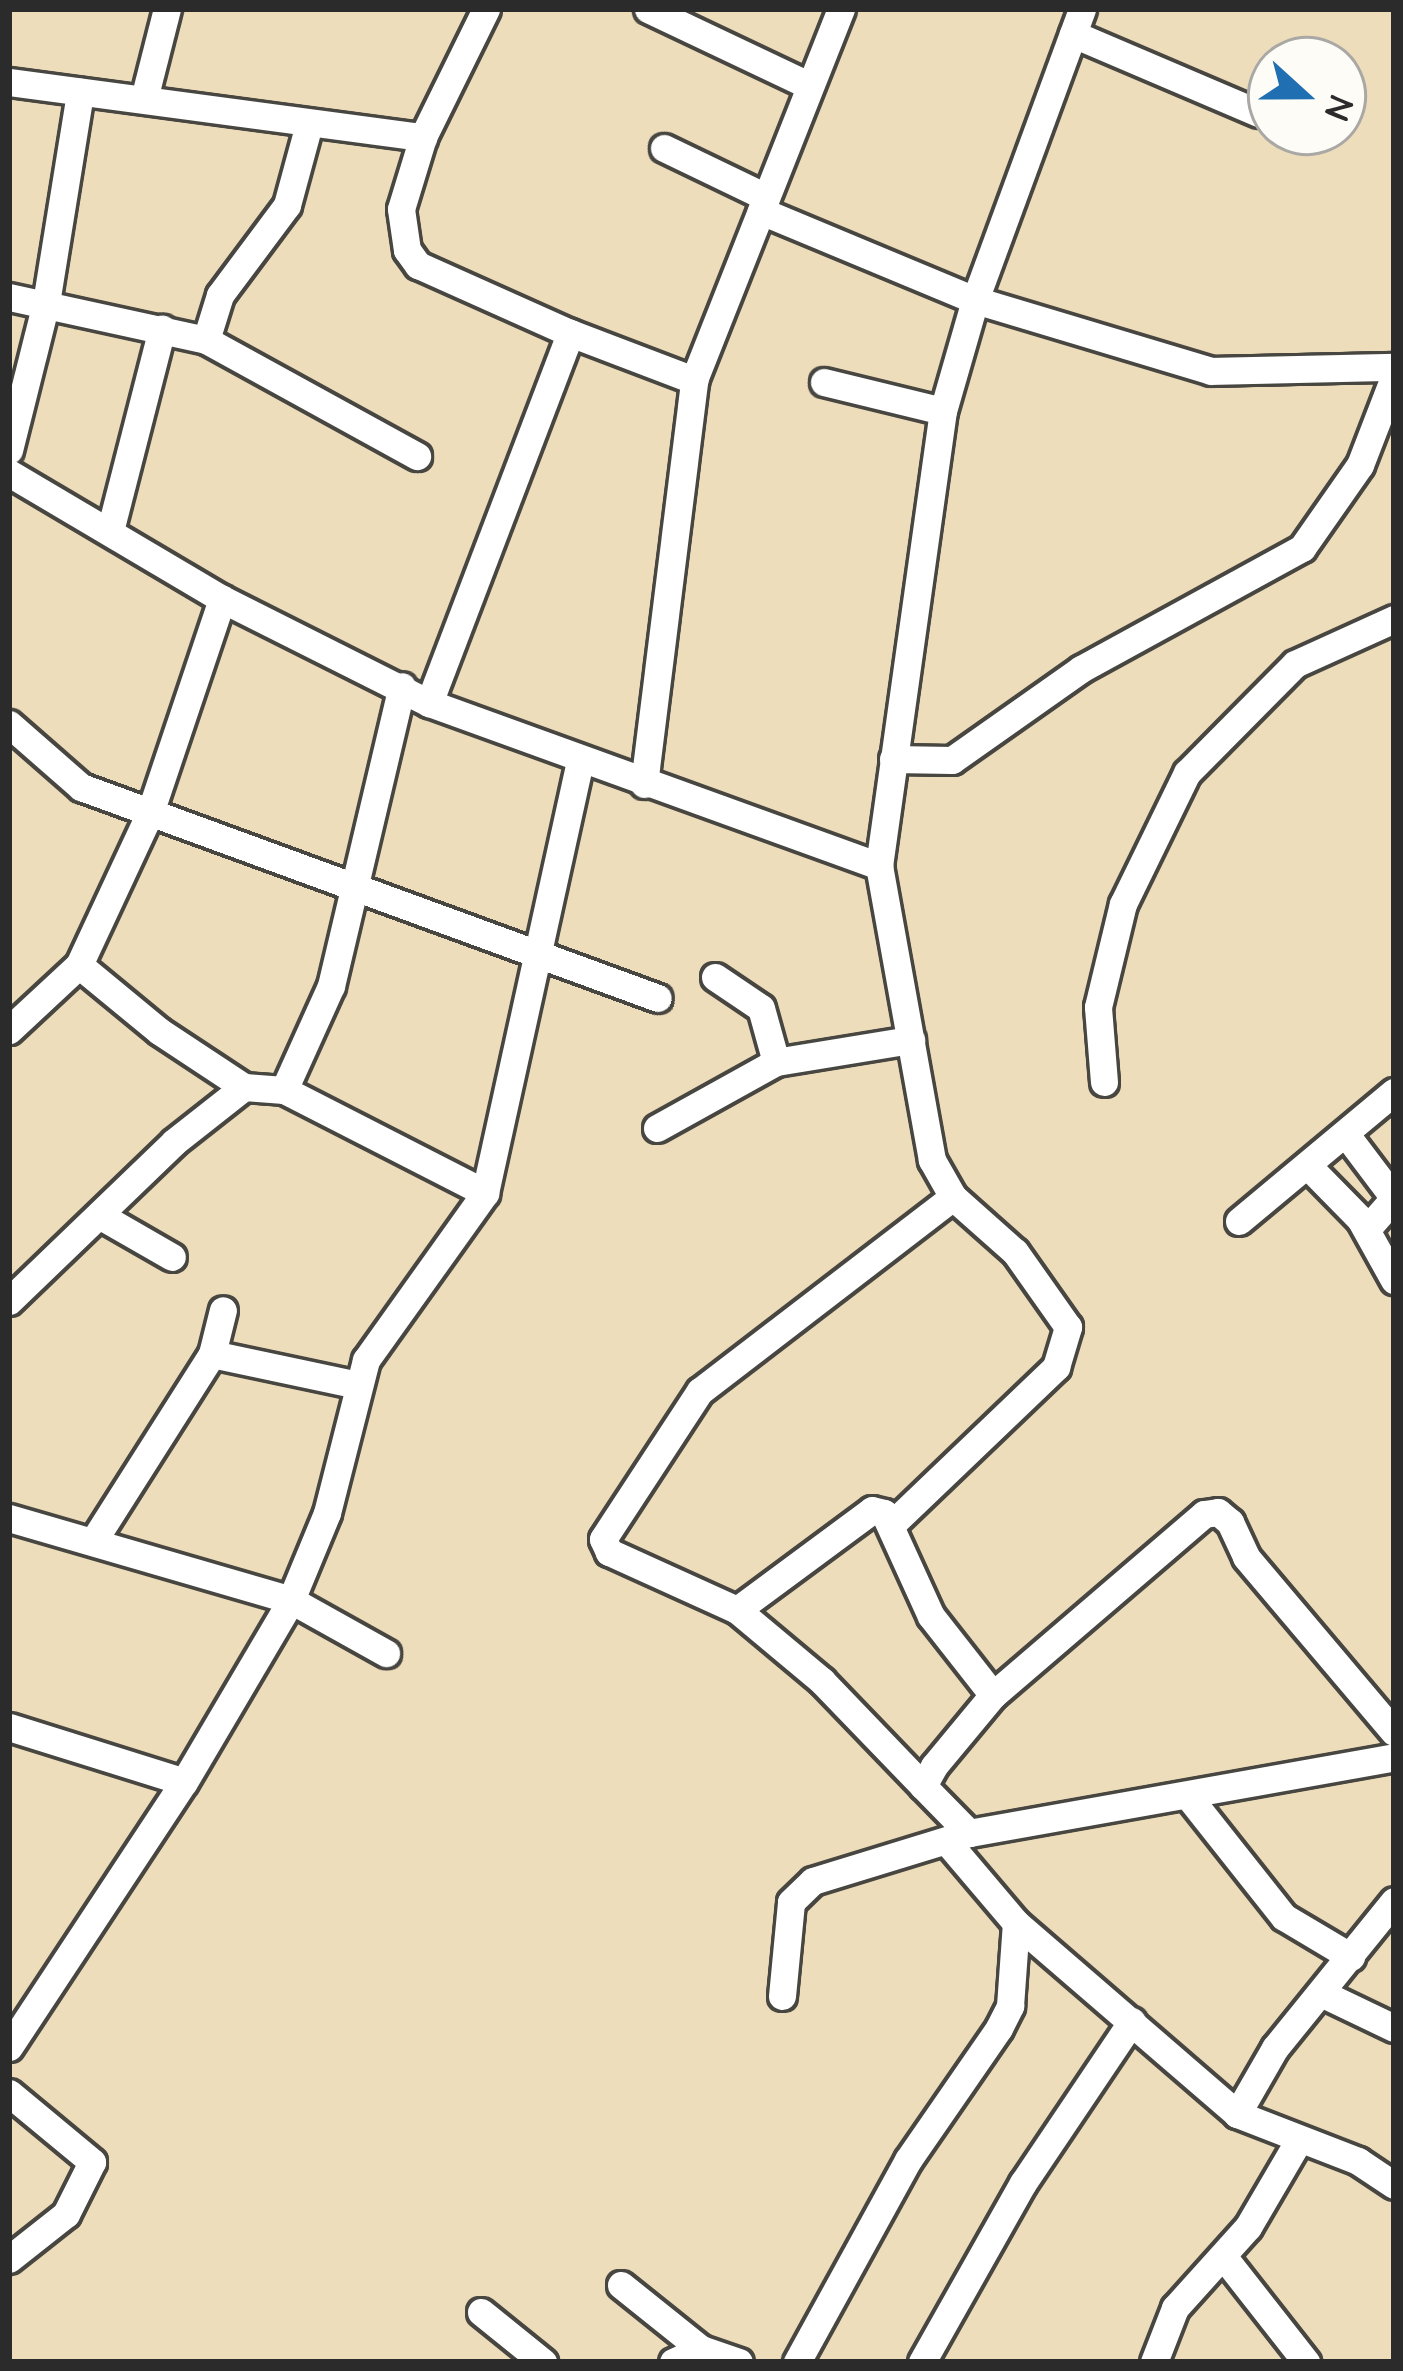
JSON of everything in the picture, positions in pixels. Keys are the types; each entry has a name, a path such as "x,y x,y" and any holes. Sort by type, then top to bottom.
{"street":[{"path":"145,95 167,9"},
{"path":"486,9 423,137 401,209 407,250 418,265 570,333 694,380"},
{"path":"648,9 712,21 810,86"},
{"path":"644,784 694,380 842,9"},
{"path":"893,1523 1057,1366 1068,1327 1040,1285 953,1197 932,1160 879,866 943,411 975,300 1077,22 1247,107"},
{"path":"9,82 145,95 309,124 423,137"},
{"path":"9,450 46,303 80,92"},
{"path":"206,340 220,295 287,205 309,124"},
{"path":"664,148 763,204 975,300 1211,371 1393,382 1360,465 1301,548 1081,669 952,760 893,759"},
{"path":"9,297 206,340 416,456"},
{"path":"110,531 162,329"},
{"path":"429,703 570,333"},
{"path":"824,382 943,411"},
{"path":"9,473 222,599 429,703 879,866"},
{"path":"9,1030 79,965 151,813 222,599"},
{"path":"1104,1082 1097,1006 1123,904 1187,773 1295,664 1394,619"},
{"path":"284,1090 331,986 402,686"},
{"path":"9,724 81,787 658,998"},
{"path":"9,2047 184,1782 291,1600 327,1513 358,1385 374,1345 484,1193 542,957 580,760"},
{"path":"79,965 244,1087 284,1090 484,1193"},
{"path":"715,977 760,1008 776,1062"},
{"path":"657,1128 776,1062 911,1040"},
{"path":"9,1301 244,1087"},
{"path":"1239,1221 1348,1137 1394,1092"},
{"path":"1348,1137 1394,1198 1367,1229"},
{"path":"1307,1166 1367,1229 1394,1280"},
{"path":"953,1197 700,1391 607,1529 609,1552 737,1610 822,1681 923,1786 1016,1923 1238,2114 1297,2144 1358,2161 1394,2185"},
{"path":"99,1216 172,1258"},
{"path":"94,1540 212,1354 223,1310"},
{"path":"212,1354 358,1385"},
{"path":"737,1610 872,1510 893,1523 931,1616 993,1696"},
{"path":"923,1786 993,1696 1204,1514 1218,1512 1246,1558 1394,1732"},
{"path":"9,1518 291,1600 386,1653"},
{"path":"9,1727 184,1782"},
{"path":"782,1996 798,1889 856,1864 959,1839 1394,1757"},
{"path":"1188,1796 1284,1917 1352,1957"},
{"path":"1238,2114 1274,2048 1394,1901"},
{"path":"797,2362 908,2160 1000,2028 1010,2006 1016,1923"},
{"path":"1321,1993 1394,2028"},
{"path":"922,2362 1023,2183 1132,2021"},
{"path":"9,2093 92,2162 66,2214 9,2259"},
{"path":"1154,2362 1175,2308 1223,2256 1297,2144"},
{"path":"1223,2256 1306,2362"},
{"path":"621,2285 701,2349 739,2362"},
{"path":"481,2312 543,2362"},
{"path":"673,2362 701,2349"}]}
